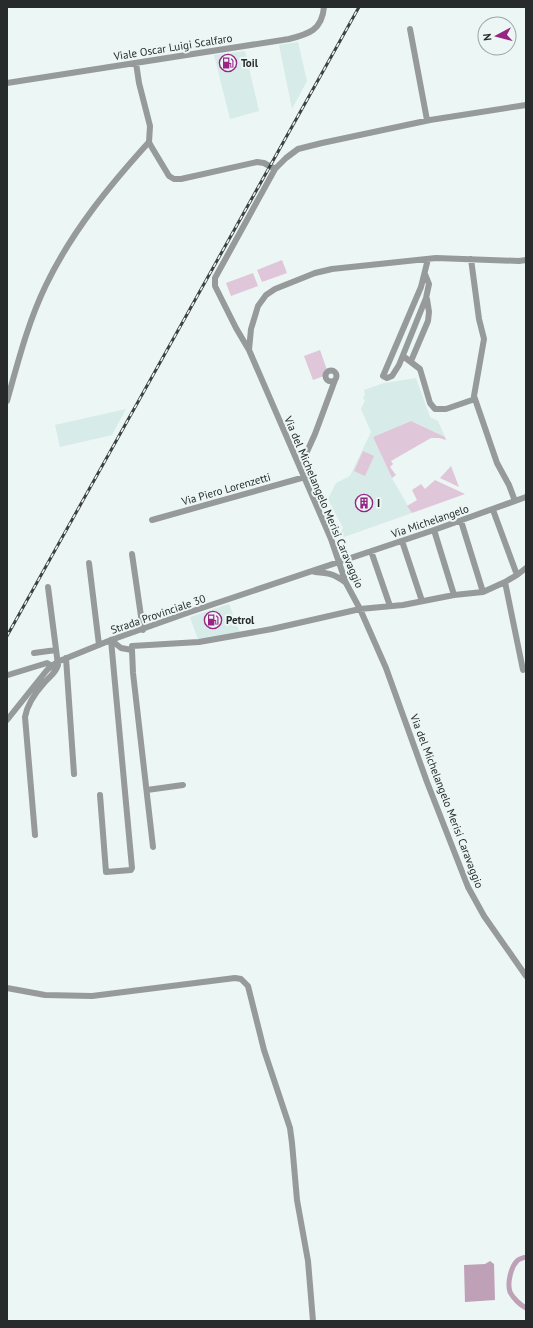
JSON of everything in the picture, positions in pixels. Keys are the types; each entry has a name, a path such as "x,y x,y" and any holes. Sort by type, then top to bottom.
{"street":[{"name":"Viale Oscar Luigi Scalfaro","path":"7,84 302,36 314,30 321,23 324,7"},
{"path":"410,29 427,120"},
{"path":"136,63 139,83 150,126 149,142 166,172 174,179 181,179 256,162 264,163 275,169"},
{"name":"Via del Michelangelo Merisi Caravaggio","path":"526,105 427,120 298,149 275,169 215,278 215,286 248,350 305,477 337,553 346,583 360,609 388,675 427,782 468,887 484,916 526,976"},
{"path":"7,401 27,332 56,266 88,214 149,142"},
{"path":"425,274 429,284 426,298 396,372 387,378 383,376 421,287 428,259"},
{"path":"248,350 251,329 258,306 266,295 275,289 315,273 332,269 360,269 428,259 526,260"},
{"path":"471,259 479,319 484,339 474,396 497,463 509,485 515,501"},
{"path":"410,361 428,321 426,298"},
{"path":"403,356 420,369 430,403 435,409 446,409 475,399"},
{"path":"300,467 315,434 335,380"},
{"name":"Via Piero Lorenzetti","path":"152,520 305,477"},
{"name":"Via Michelangelo","path":"339,562 493,510 526,497"},
{"path":"493,510 517,575"},
{"path":"460,521 483,592"},
{"path":"434,530 454,595"},
{"path":"402,541 422,601"},
{"path":"371,551 390,606"},
{"path":"132,554 143,630"},
{"name":"Strada Provinciale 30","path":"7,720 42,676 55,664 66,658 187,613 339,562"},
{"path":"89,563 99,645"},
{"path":"153,847 133,673 132,646 199,642 272,629 360,609 483,592 505,582 526,568"},
{"path":"312,572 330,573 336,575 346,583"},
{"path":"505,582 523,670"},
{"path":"36,836 25,717 27,708 35,695 55,671 56,650 48,587"},
{"path":"111,640 121,648 132,650"},
{"path":"100,795 106,872 130,870 132,868 111,640"},
{"path":"34,653 56,650"},
{"path":"66,658 74,774"},
{"path":"8,675 47,663 55,664"},
{"path":"147,790 183,785"},
{"path":"7,988 45,995 68,997 114,994 235,978 241,979 248,986 264,1050 290,1128 297,1200 308,1261 313,1321"}],"shaded area":[{"path":"298,42 307,81 292,109 279,45"},
{"path":"245,51 259,111 230,119 214,55"},
{"path":"282,260 287,273 262,282 257,270"},
{"path":"253,273 258,286 231,296 226,283"},
{"path":"320,350 327,370 324,376 313,380 304,356"},
{"path":"416,378 430,417 438,421 445,437 411,421 373,437 393,480 412,513 344,537 341,532 343,528 328,499 336,483 350,476 371,432 361,409 365,400 363,398 365,395 364,390 384,383"},
{"path":"126,409 112,435 60,447 55,425"},
{"path":"411,421 445,437 446,440 431,438 391,461 393,464 390,467 396,475 392,478 373,437"},
{"path":"363,451 374,456 365,476 354,471"},
{"path":"451,466 459,487 440,478"},
{"path":"435,480 465,494 412,513 407,506 417,500 412,490 421,484 425,489"},
{"path":"229,604 240,633 198,640 190,617"},
{"path":"490,1261 494,1264 495,1300 465,1302 464,1265 485,1264"}],"waterway":[{"path":"526,1257 517,1261 513,1267 509,1284 510,1292 513,1297 526,1308"}],"railway":[{"path":"7,636 359,7"}],"place":[{"name":"Toil","path":"228,63"},
{"name":"I","path":"364,503"},
{"name":"Petrol","path":"213,620"}]}
